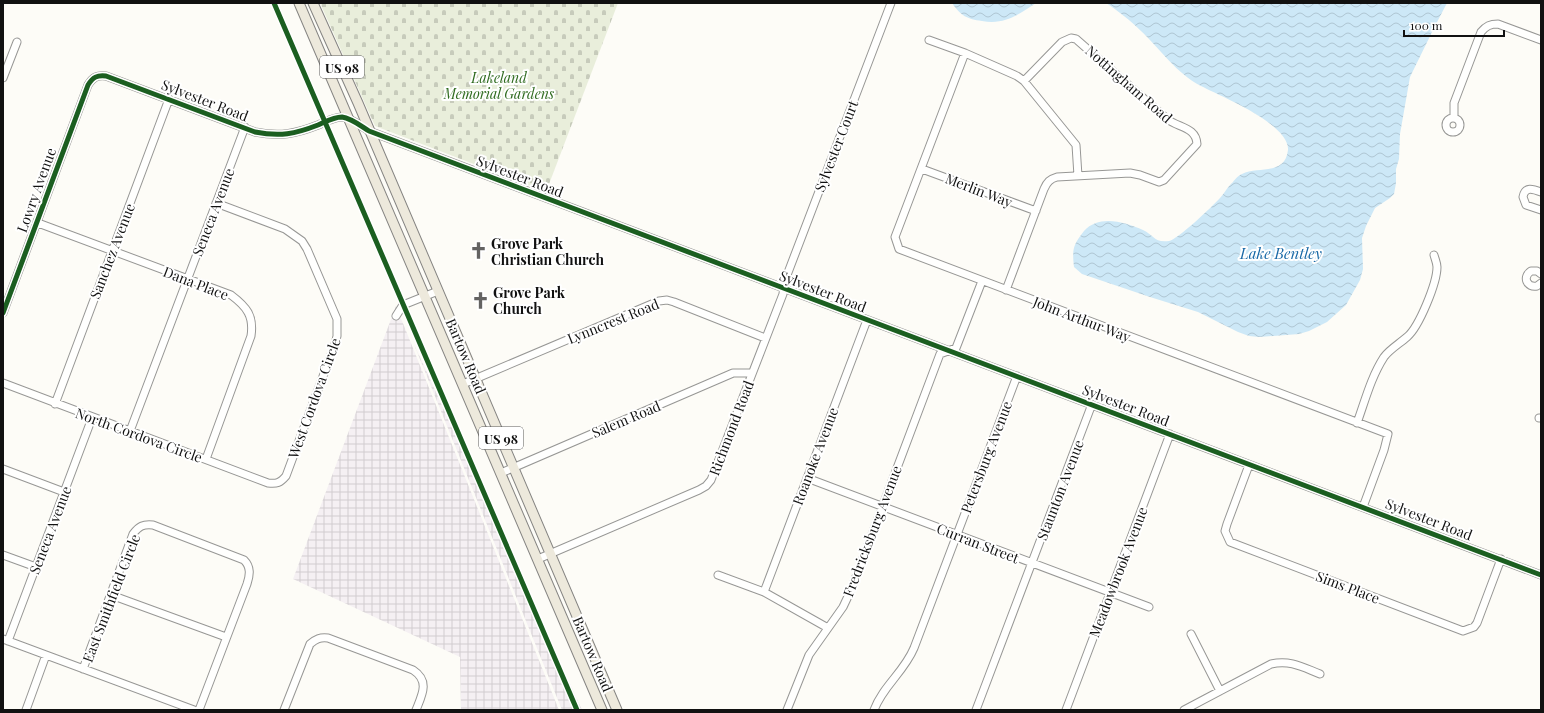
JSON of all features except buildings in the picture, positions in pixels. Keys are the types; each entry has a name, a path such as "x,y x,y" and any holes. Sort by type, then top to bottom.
{"main road":[{"name":"Bartow Road","path":"299,3 602,710"},
{"name":"Bartow Road","path":"313,3 617,710"}],"street":[{"name":"Sylvester Court","path":"784,289 784,283 891,3"},
{"path":"1454,117 1454,103 1481,32 1485,27 1492,24 1498,24 1541,40"},
{"name":"Nottingham Road","path":"1006,290 1047,182 1051,179 1078,176 1130,174 1140,175 1159,182 1164,180 1197,144 1194,133 1172,123 1076,39 1071,38 1062,42 1024,81"},
{"path":"930,40 1017,76 1024,81 1076,146 1078,176"},
{"path":"3,78 17,42"},
{"name":"John Arthur Way","path":"965,54 895,237 899,249 1388,434 1384,450 1363,507"},
{"name":"Sylvester Road","path":"95,77 99,75 106,76 255,132 278,135 300,132 335,118 342,117 350,119 369,131 1541,575"},
{"name":"Lowry Avenue","path":"3,313 38,223 88,85 95,77"},
{"name":"Sanchez Avenue","path":"55,404 169,99"},
{"name":"Seneca Avenue","path":"130,431 245,127"},
{"name":"Merlin Way","path":"922,168 1036,211"},
{"path":"1541,192 1532,188 1528,189 1525,191 1523,197 1526,205 1541,210"},
{"name":"West Cordova Circle","path":"216,203 285,229 302,241 307,249 337,319 337,336 335,344 286,476 276,484"},
{"name":"Dana Place","path":"38,223 231,295 243,304 249,313 253,327 247,350 206,459"},
{"path":"1357,423 1382,360 1391,350 1407,337 1418,322 1435,278 1437,266 1434,255"},
{"path":"1541,274 1537,271 1531,271 1526,276 1528,284 1531,286 1534,287 1541,284"},
{"name":"Fredricksburg Avenue","path":"787,710 809,655 843,607 851,590 940,354 956,348 982,281"},
{"name":"Richmond Road","path":"538,559 706,486 716,470 784,289"},
{"path":"396,316 403,305 438,291"},
{"name":"Lynncrest Road","path":"463,384 659,301 666,300 674,302 765,338"},
{"name":"Roanoke Avenue","path":"764,592 867,320"},
{"name":"Salem Road","path":"501,473 733,373 752,373"},
{"name":"Petersburg Avenue","path":"874,710 882,694 900,673 910,658 1017,376"},
{"name":"North Cordova Circle","path":"3,383 92,418 268,483 276,484"},
{"name":"Staunton Avenue","path":"976,710 1092,404"},
{"name":"Seneca Avenue","path":"5,640 36,567 92,418"},
{"name":"Meadowbrook Avenue","path":"1066,710 1170,434"},
{"name":"Sims Place","path":"1249,465 1227,524 1226,537 1230,542 1449,626 1463,631 1474,627 1501,559"},
{"path":"3,469 64,492"},
{"name":"Curran Street","path":"807,478 1149,607"},
{"name":"East Smithfield Circle","path":"83,669 133,534 139,527 145,524 153,525 244,560 247,563 250,575 226,638"},
{"path":"3,555 36,567"},
{"path":"718,574 764,592 828,628"},
{"path":"111,595 226,638 199,710"},
{"path":"1191,634 1220,691"},
{"path":"284,710 310,644 322,637 418,673 422,679 424,688 416,710"},
{"path":"5,640 194,710"},
{"path":"26,710 46,656"},
{"path":"1184,710 1271,664 1281,662 1292,663 1320,674"}],"shaded area":[{"path":"396,306 559,710 461,710 460,657 293,579"},
{"path":"413,342 582,710 562,710"}],"green space":[{"name":"Lakeland Memorial Gardens","path":"320,3 618,3 546,192 375,126"}],"water":[{"path":"952,3 1036,3 1011,18 998,22 990,22 972,19 965,16 958,11"},
{"name":"Lake Bentley","path":"1106,3 1447,3 1410,77 1400,134 1399,159 1396,169 1394,194 1375,208 1362,238 1363,269 1360,280 1346,305 1327,322 1299,334 1259,337 1249,336 1198,312 1082,274 1074,267 1073,251 1075,244 1084,231 1090,226 1105,221 1120,222 1143,230 1157,240 1169,241 1187,229 1203,215 1220,198 1238,176 1248,172 1270,169 1282,164 1286,158 1288,150 1286,140 1278,130 1252,112 1192,81 1176,68 1133,24"}],"railway":[{"path":"274,3 577,710"}],"cycle path":[{"path":"274,3 577,710"},
{"path":"3,313 88,85 96,77 106,76 255,132 264,134 287,134 310,128 336,118 342,117 349,119 369,131 1541,575"}],"place":[{"name":"Grove Park Christian Church","path":"478,251"},
{"name":"Grove Park Church","path":"480,300"}]}
